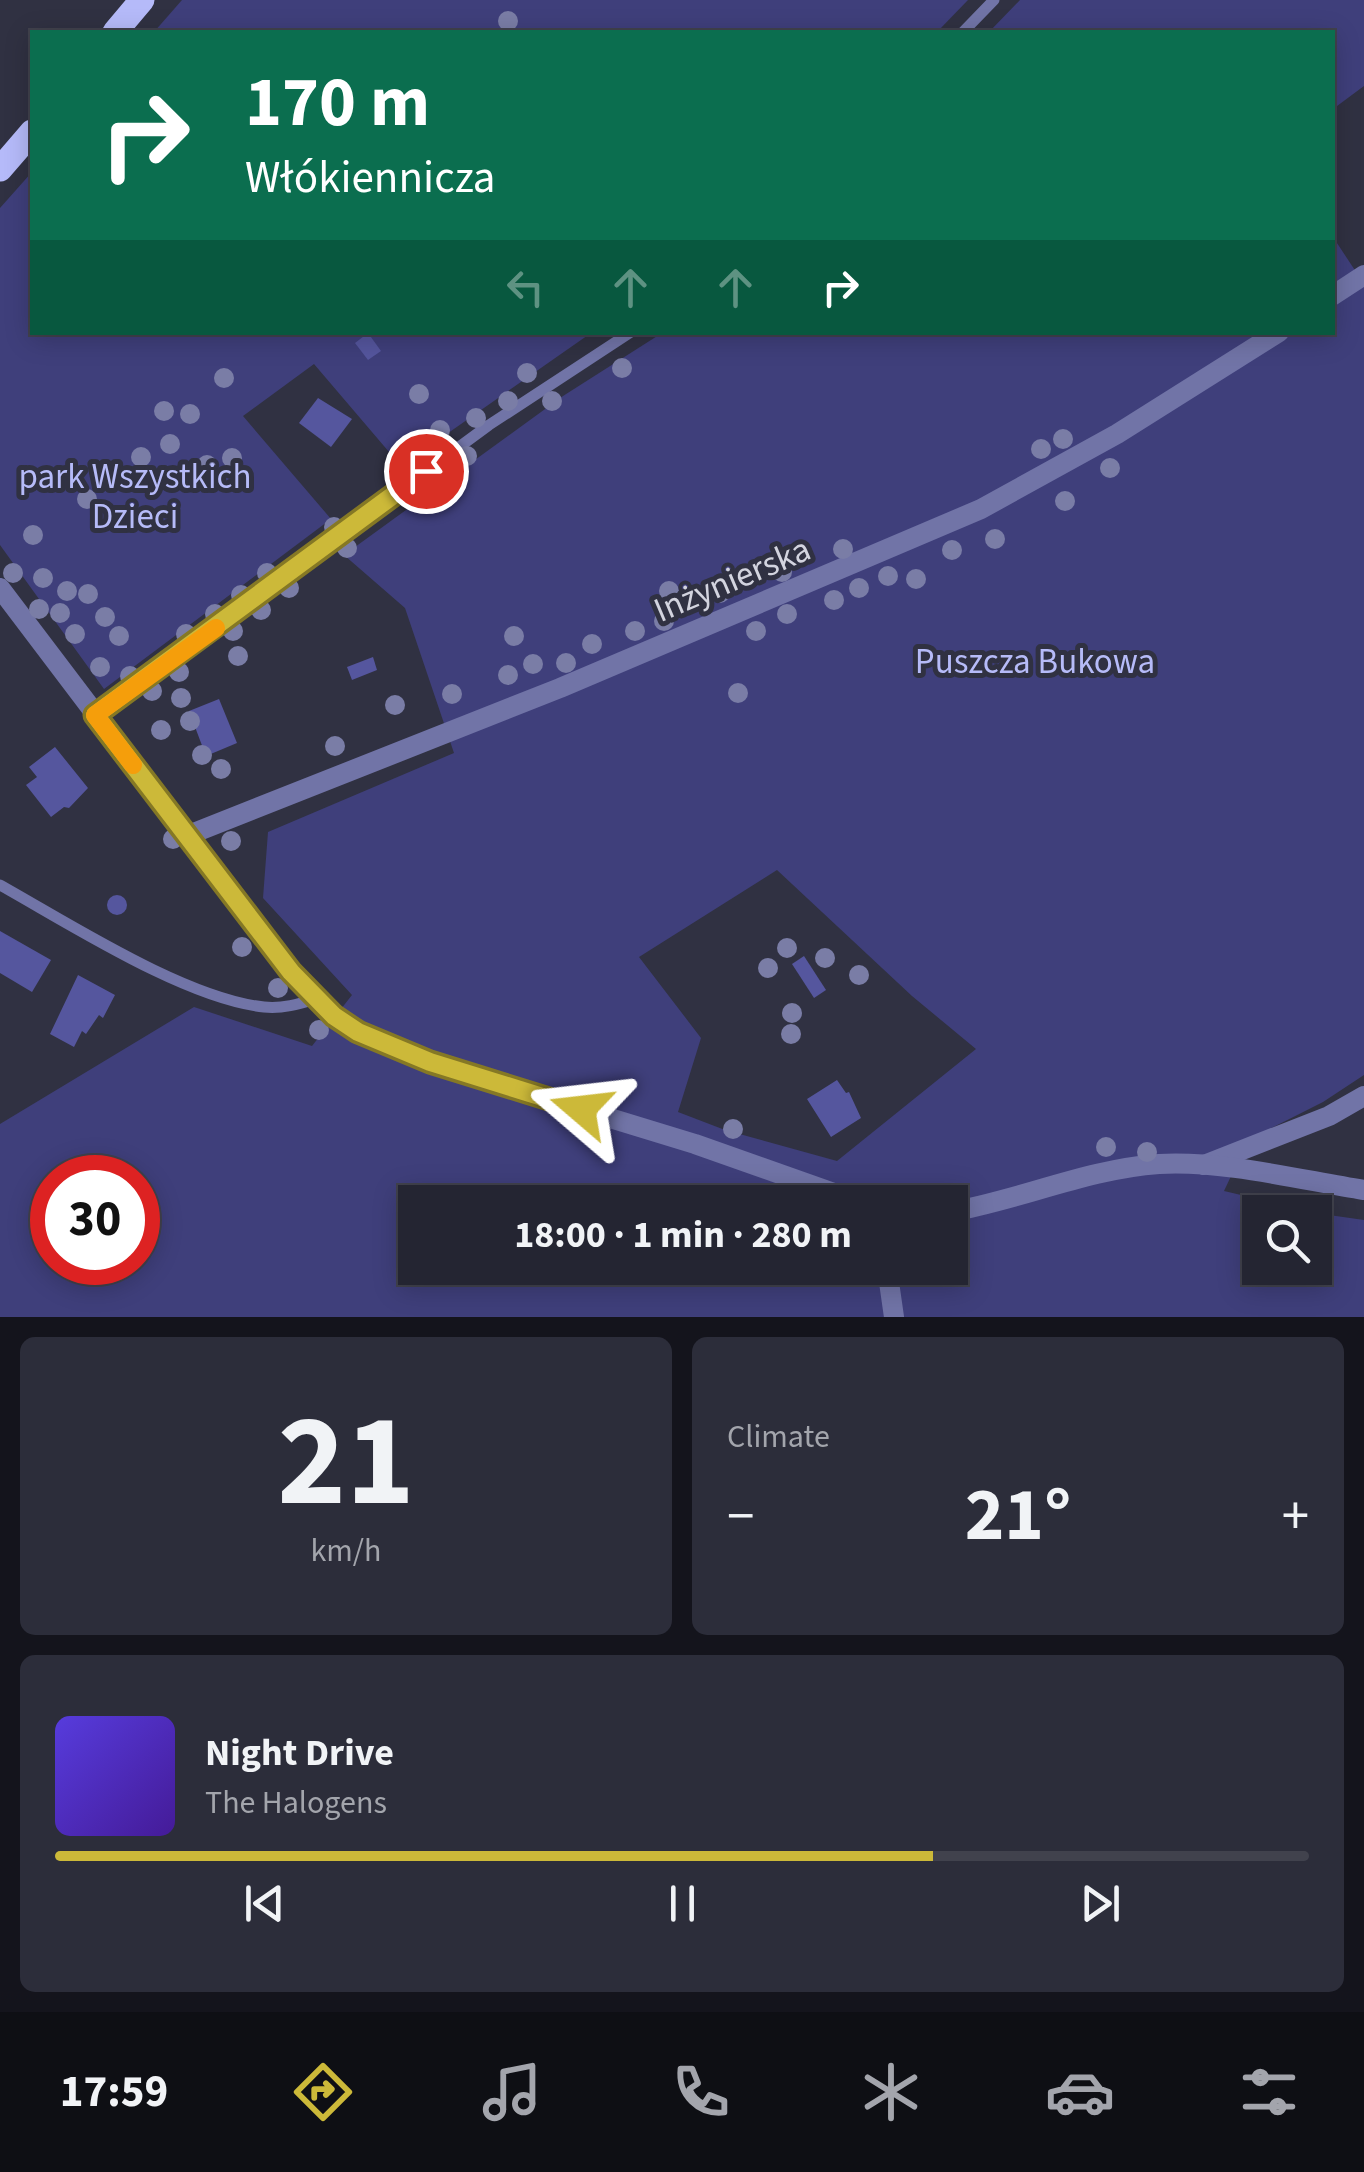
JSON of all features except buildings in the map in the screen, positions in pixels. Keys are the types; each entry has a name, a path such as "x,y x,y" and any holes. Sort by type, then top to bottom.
{"main road":[{"path":"118,30 142,0"},
{"path":"0,169 30,134"}],"street":[{"path":"1335,294 1364,275"},
{"name":"Inżynierska","path":"186,836 560,688 981,509 1117,434 1274,335"},
{"path":"0,588 291,972 316,999 358,1032 430,1062 695,1144 811,1185"},
{"path":"1202,1166 1329,1116 1364,1096"},
{"path":"968,1208 1126,1168 1161,1164 1202,1166 1364,1190"},
{"path":"889,1285 894,1317"}],"lane":[{"path":"965,30 994,0"},
{"path":"95,715 488,425 626,335"},
{"path":"0,886 194,986 266,1007 292,1006 316,999"}],"green space":[{"path":"182,0 968,0 939,30 156,30"},
{"path":"1020,0 1364,0 1364,86 1335,108 1335,30 991,30"},
{"name":"park Wszystkich Dzieci","path":"30,174 30,335 588,335 401,466 314,364 243,416 331,519 104,689 0,545 0,208"},
{"name":"Puszcza Bukowa","path":"1335,240 1364,284 1364,1075 1323,1102 1248,1140 1224,1191 1242,1195 1242,1285 1332,1285 1332,1215 1364,1220 1364,1317 0,1317 0,1124 194,1007 312,1046 352,995 263,898 268,832 454,753 405,608 344,555 563,396 659,335 1335,335","holes":["777,870 912,996 976,1049 837,1161 725,1130 678,1112 701,1038 639,957"]}],"slow traffic":[{"path":"133,765 95,715 216,628"}],"route":[{"path":"426,471 95,715 291,972 334,1016 358,1032 430,1062 581,1109"}]}
